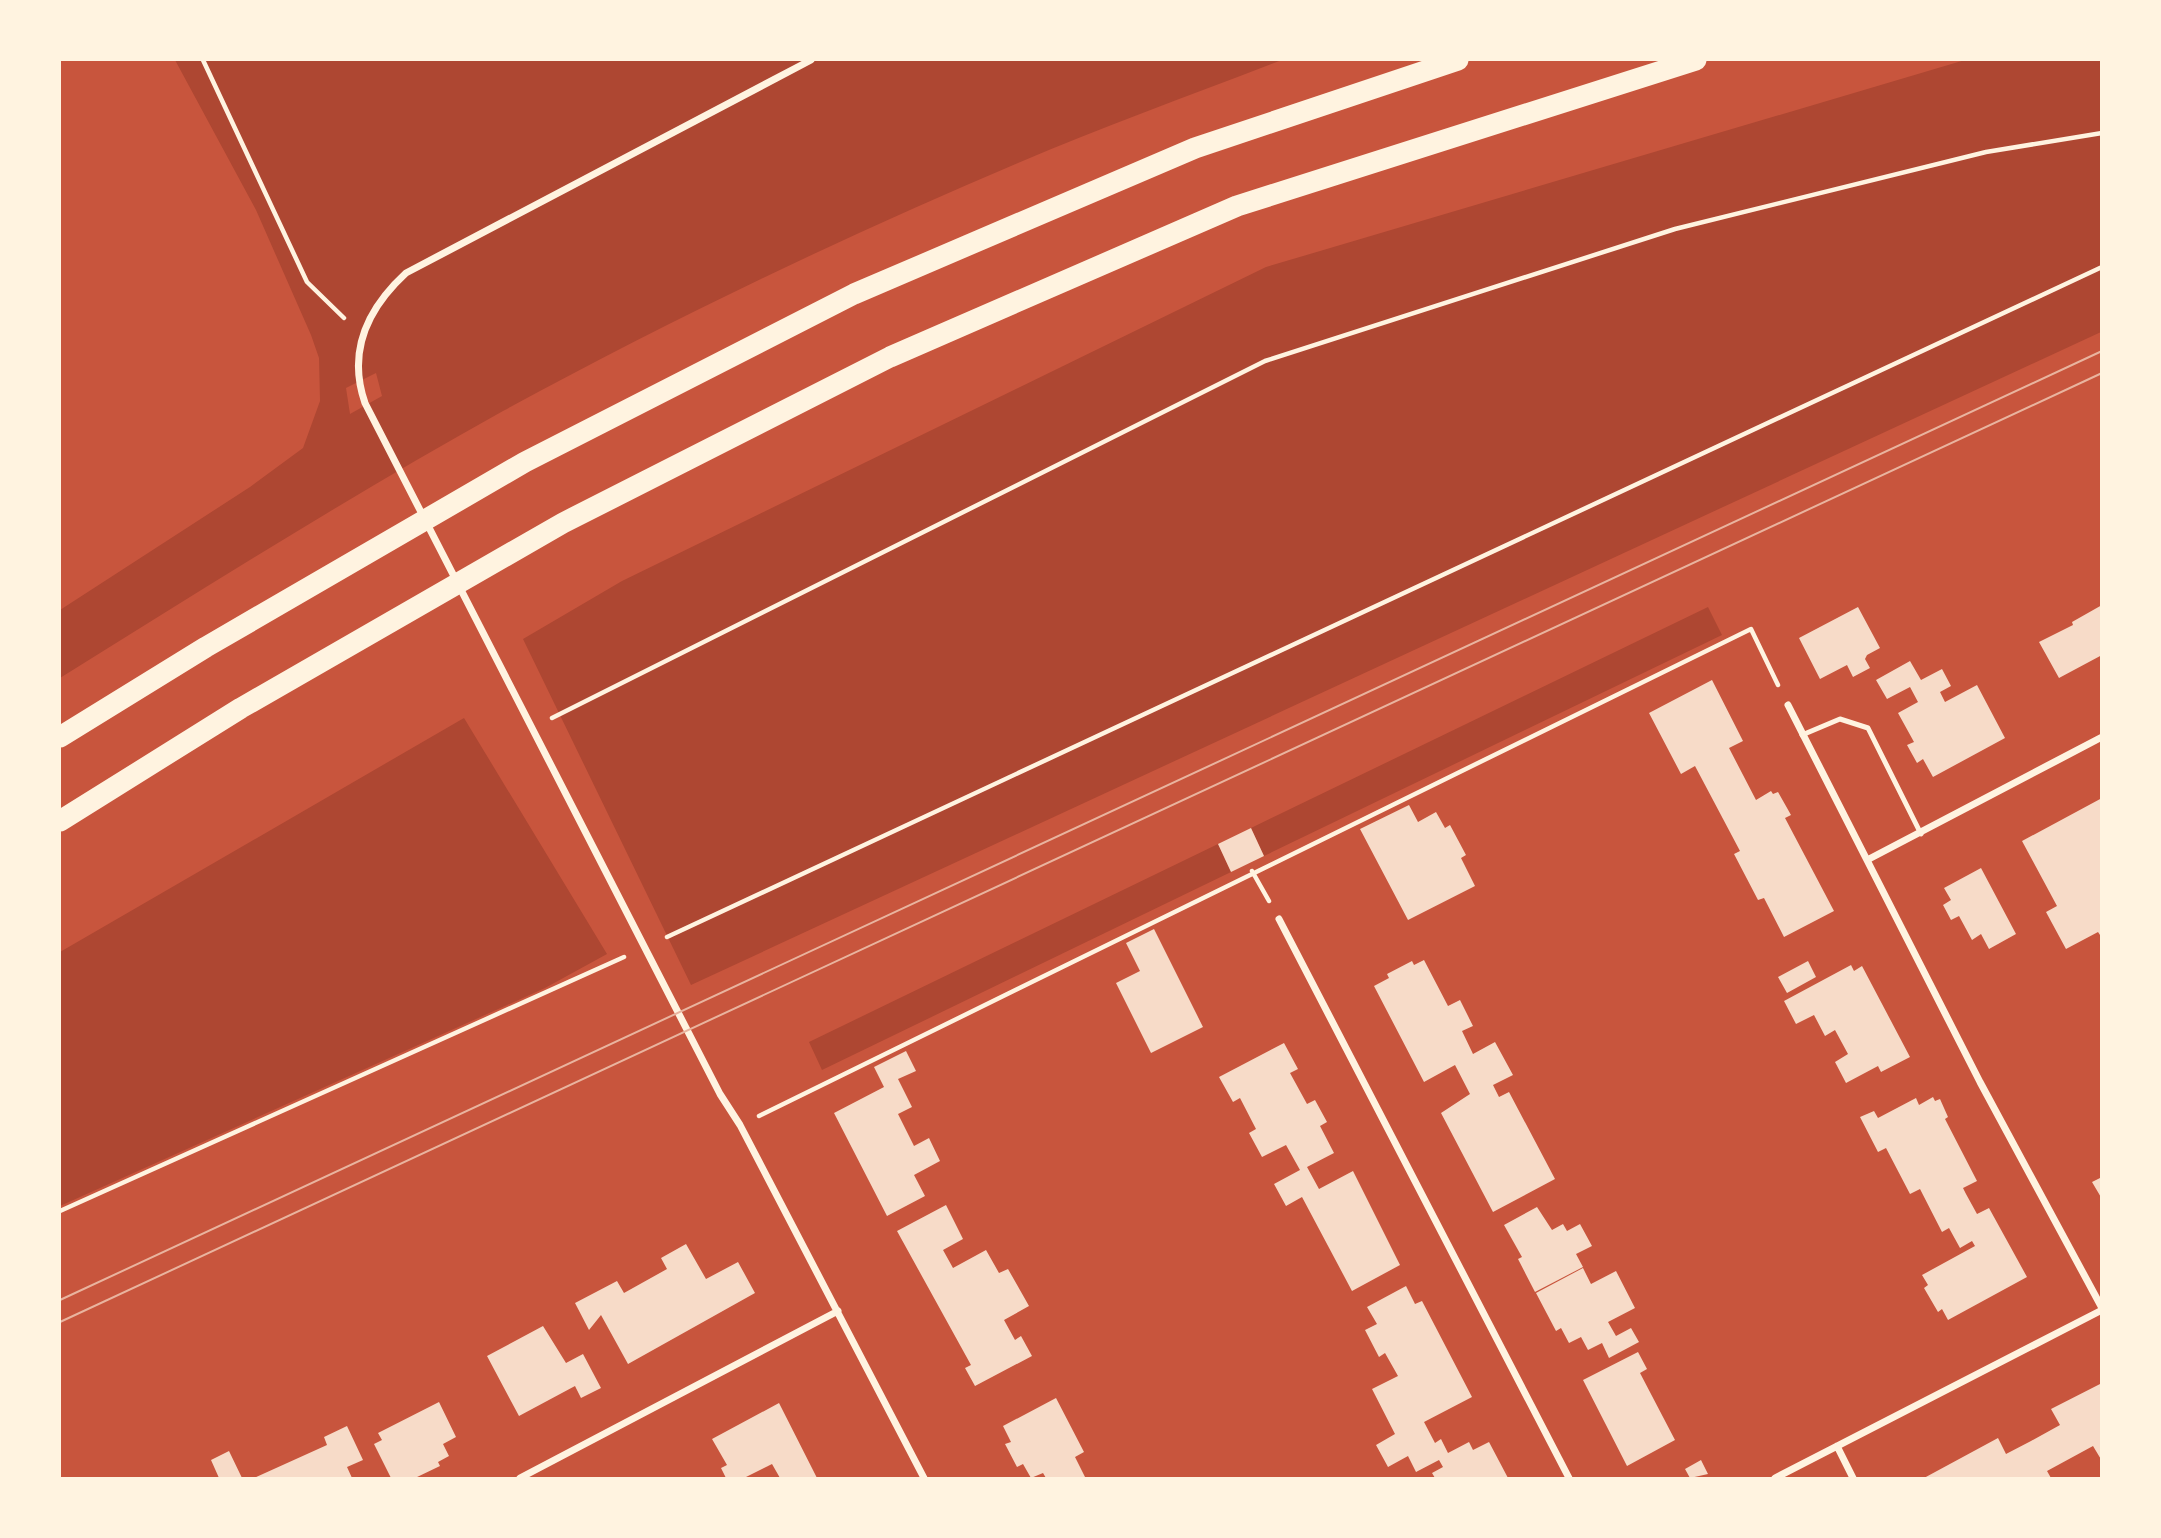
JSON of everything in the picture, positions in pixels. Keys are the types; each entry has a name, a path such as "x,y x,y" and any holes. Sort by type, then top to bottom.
{"highway":[{"path":"60,737 206,647 525,462 854,294 1195,148 1458,60"},
{"path":"60,821 241,708 563,523 890,358 1237,206 1696,60"}],"street":[{"path":"811,60 420,263 382,296 362,336 358,368 365,403 720,1094 740,1125 924,1479"},
{"path":"1775,1479 2102,1309 1980,1082 1869,859 1788,705"},
{"path":"1869,859 2102,737"},
{"path":"1279,919 1569,1479"},
{"path":"520,1479 838,1311"},
{"path":"1836,1446 1853,1479"}],"lane":[{"path":"1802,735 1840,719 1868,728 1921,834"}],"path":[{"path":"203,60 307,282 362,336"},
{"path":"532,729 1265,361 1675,229 1986,152 2102,133"},
{"path":"645,948 2102,267"},
{"path":"740,1125 1252,871 1751,629 1788,705"},
{"path":"1252,871 1279,919"},
{"path":"60,1211 614,962"}],"shaded area":[{"path":"175,60 1282,60 1084,136 952,191 822,250 629,344 391,475 60,678 60,610 250,487 303,448 320,401 319,358 256,210","holes":["376,373 382,396 350,414 346,388"]},
{"path":"1965,60 2101,60 2101,332 691,985 523,639 622,581 1266,267"},
{"path":"1708,607 1722,635 1264,856 1251,828"},
{"path":"464,718 607,954 545,988 60,1206 60,952"},
{"path":"1218,844 1231,872 822,1070 809,1042"}],"building":[{"path":"2102,605 2102,655 2059,678 2039,642 2073,625 2072,622"},
{"path":"1858,607 1880,648 1865,659 1870,668 1853,677 1847,665 1820,679 1799,638"},
{"path":"1910,661 1921,680 1942,669 1951,686 1940,692 1945,702 1977,685 2005,738 1933,777 1923,759 1917,763 1907,745 1914,742 1898,713 1918,702 1910,687 1887,699 1876,680"},
{"path":"1712,680 1743,741 1729,748 1756,800 1771,791 1773,794 1778,792 1791,815 1785,818 1834,911 1784,937 1764,898 1758,900 1734,854 1740,851 1695,766 1681,774 1649,713"},
{"path":"2102,798 2102,938 2098,932 2066,949 2046,912 2057,906 2022,841"},
{"path":"1409,805 1418,822 1436,812 1445,828 1450,825 1466,855 1461,858 1475,886 1408,920 1360,829"},
{"path":"1251,828 1264,856 1231,872 1218,844"},
{"path":"1981,868 2016,934 1989,949 1981,934 1972,940 1959,916 1951,920 1943,905 1951,900 1944,888"},
{"path":"1154,929 1203,1027 1151,1053 1116,983 1140,971 1126,943"},
{"path":"1424,960 1448,1006 1460,1000 1473,1026 1462,1031 1473,1054 1495,1042 1513,1075 1493,1085 1499,1097 1509,1092 1555,1179 1493,1212 1441,1113 1470,1094 1455,1065 1424,1082 1374,986 1389,978 1387,974 1412,961 1414,965"},
{"path":"1808,961 1816,977 1787,993 1778,977"},
{"path":"1851,965 1854,971 1862,966 1910,1057 1881,1072 1878,1066 1846,1083 1835,1062 1848,1054 1835,1030 1825,1036 1814,1015 1796,1024 1784,1001"},
{"path":"1284,1043 1298,1069 1290,1073 1307,1104 1315,1100 1327,1122 1320,1126 1334,1153 1307,1167 1319,1189 1353,1171 1400,1265 1352,1291 1302,1197 1286,1206 1274,1184 1300,1170 1286,1145 1262,1157 1249,1133 1256,1129 1240,1098 1233,1102 1219,1077"},
{"path":"906,1051 916,1071 898,1079 912,1107 898,1114 914,1146 929,1138 940,1161 914,1175 925,1196 887,1216 834,1113 884,1087 874,1067"},
{"path":"1933,1097 1935,1101 1940,1099 1948,1117 1945,1119 1977,1181 1963,1188 1966,1194 1977,1214 1989,1208 2027,1277 1948,1320 1942,1309 1938,1312 1924,1288 1928,1285 1922,1275 1975,1246 1972,1241 1960,1248 1949,1228 1942,1232 1920,1189 1910,1194 1886,1148 1878,1152 1860,1117 1874,1111 1878,1118 1916,1098 1919,1105"},
{"path":"2102,1177 2102,1199 2092,1182"},
{"path":"946,1205 963,1239 943,1250 953,1268 986,1250 999,1273 1008,1269 1029,1306 1004,1320 1015,1340 1021,1336 1032,1356 975,1386 965,1368 971,1365 897,1231"},
{"path":"1537,1207 1552,1230 1563,1224 1567,1231 1580,1224 1592,1246 1576,1254 1583,1267 1535,1292 1518,1259 1522,1257 1504,1225"},
{"path":"686,1244 706,1279 738,1262 755,1293 628,1364 601,1315 589,1330 575,1303 617,1281 624,1293 667,1269 661,1258"},
{"path":"1583,1268 1591,1284 1616,1271 1635,1308 1608,1322 1616,1336 1631,1328 1639,1342 1609,1358 1602,1343 1588,1350 1581,1337 1569,1343 1561,1328 1556,1331 1536,1293"},
{"path":"1406,1286 1415,1304 1422,1301 1472,1397 1424,1422 1435,1443 1441,1439 1448,1453 1469,1442 1473,1450 1489,1442 1508,1478 1435,1478 1432,1473 1443,1467 1439,1460 1416,1472 1408,1456 1388,1467 1376,1445 1395,1434 1372,1389 1398,1376 1385,1353 1379,1357 1365,1330 1377,1324 1367,1307"},
{"path":"543,1326 566,1363 583,1354 601,1388 581,1398 575,1386 519,1416 487,1356"},
{"path":"1638,1352 1647,1369 1640,1373 1675,1440 1627,1466 1583,1380"},
{"path":"2102,1383 2102,1461 2093,1446 2047,1471 2051,1478 1924,1478 1998,1438 2006,1454 2031,1441 2060,1425 2051,1409"},
{"path":"1056,1398 1084,1452 1075,1457 1085,1477 1046,1478 1043,1473 1031,1478 1023,1464 1017,1467 1005,1444 1011,1442 1003,1426"},
{"path":"439,1402 456,1437 443,1444 449,1456 438,1462 440,1466 415,1478 391,1478 374,1444 382,1440 378,1433"},
{"path":"779,1403 817,1478 780,1478 772,1464 744,1478 726,1478 721,1468 727,1465 712,1439"},
{"path":"347,1426 363,1460 347,1467 352,1478 254,1478 327,1445 324,1437"},
{"path":"229,1451 242,1478 219,1478 211,1460"},
{"path":"1701,1460 1708,1474 1690,1478 1685,1469"}],"tram line":[{"path":"60,1300 2102,351"},
{"path":"60,1322 2102,373"}]}
